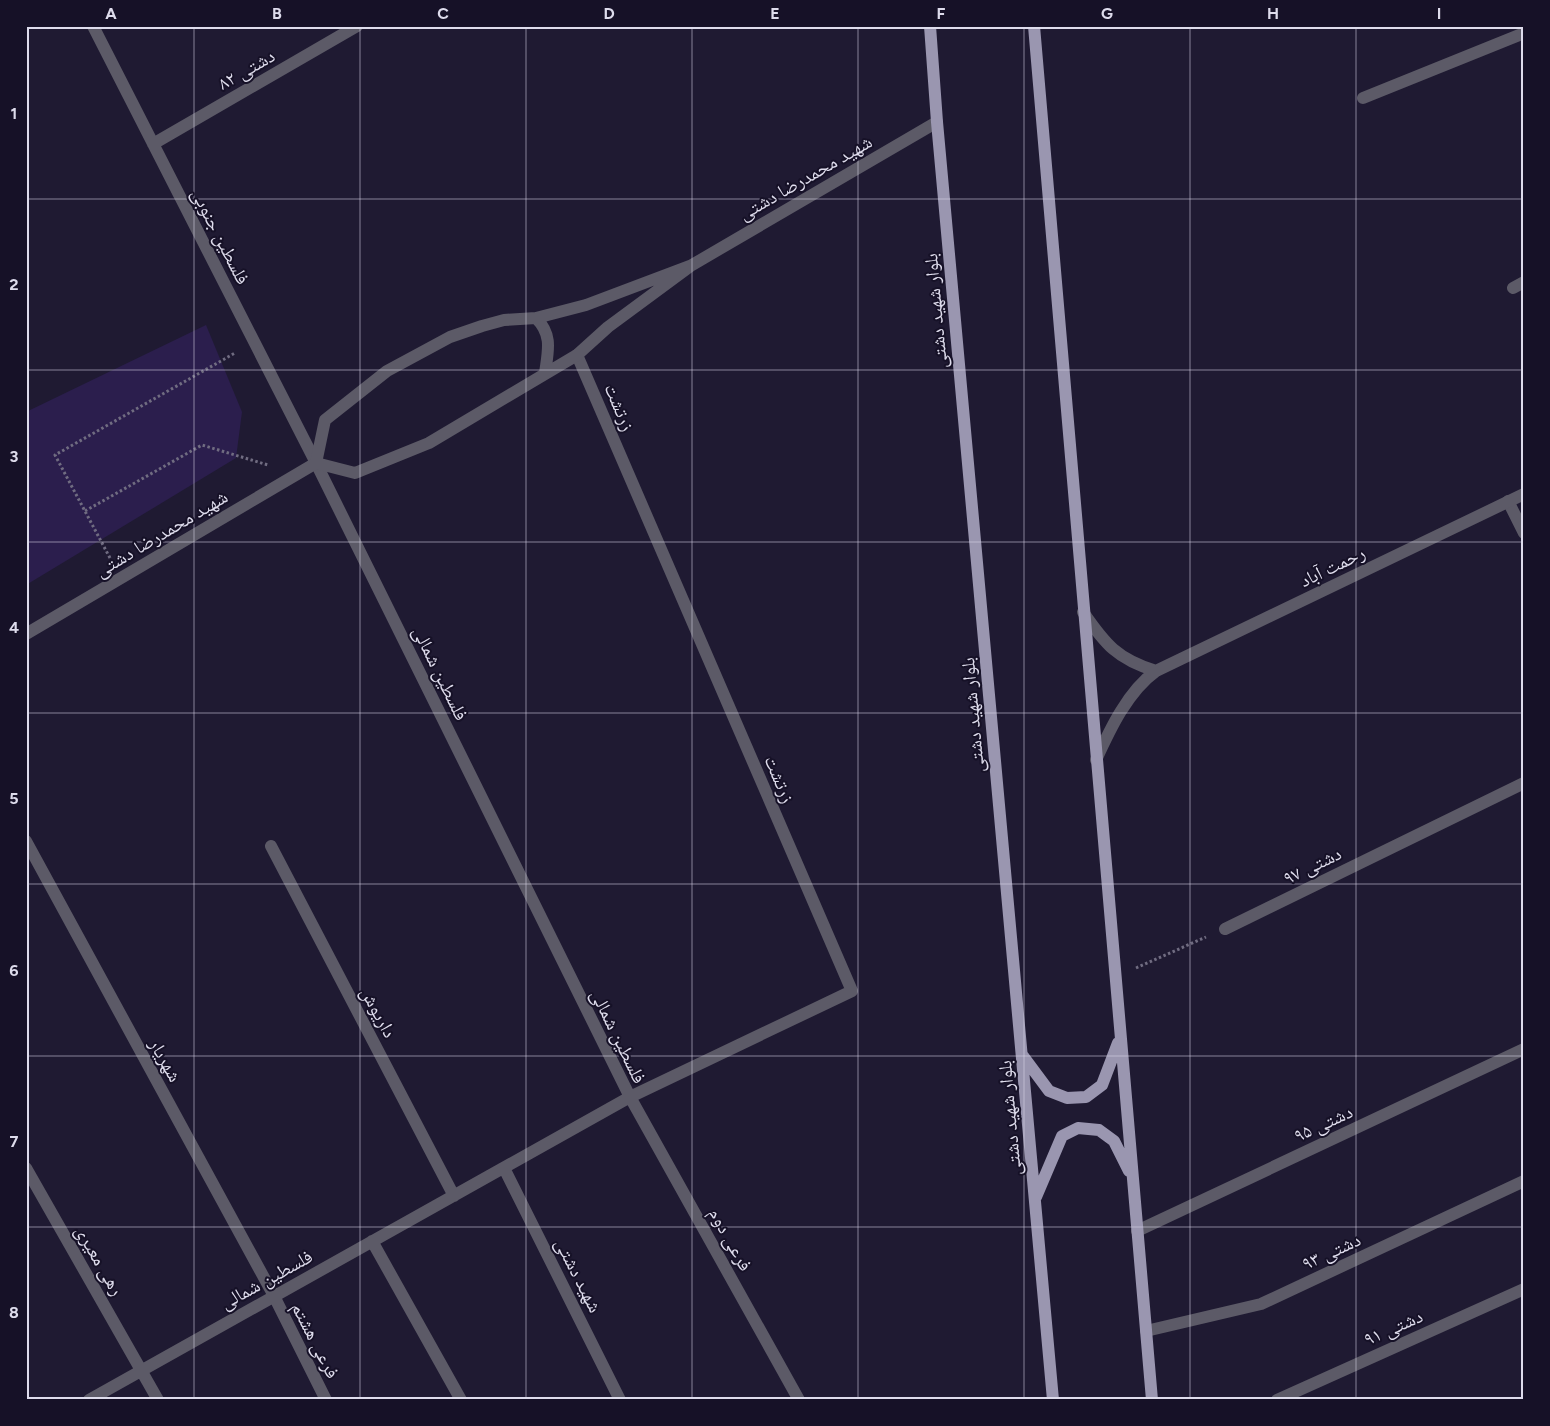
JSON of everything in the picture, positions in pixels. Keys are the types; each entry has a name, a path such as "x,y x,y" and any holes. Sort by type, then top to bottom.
{"main road":[{"name":"بلوار شهید دشتی","path":"930,26 937,122 1053,1400"},
{"path":"1034,26 1152,1400"},
{"path":"1022,1054 1049,1091 1067,1098 1086,1097 1102,1085 1120,1036"},
{"path":"1035,1200 1062,1136 1078,1128 1099,1130 1114,1141 1125,1159 1134,1185"}],"street":[{"name":"فلسطین جنوبی","path":"93,26 316,463"},
{"name":"دشتی ۸۲","path":"153,144 357,26"},
{"path":"1363,98 1524,33"},
{"name":"شهید محمدرضا دشتی","path":"26,634 316,463 355,473 429,443 577,355 608,327 692,265 937,122"},
{"name":"شهید محمدرضا دشتی","path":"316,463 325,420 387,371 450,337 504,320 536,318 586,305 692,265"},
{"path":"536,318 545,327 548,347 545,373"},
{"name":"زرتشت","path":"577,355 852,991 630,1098"},
{"name":"فلسطین شمالی","path":"88,1400 630,1098 316,463"},
{"name":"رحمت آباد","path":"1096,760 1125,707 1148,676 1156,671 1524,494"},
{"path":"1508,501 1524,533"},
{"path":"1083,612 1102,641 1133,662 1156,671"},
{"name":"دشتی ۹۷","path":"1225,928 1524,783"},
{"name":"شهریار","path":"26,841 274,1296"},
{"name":"داریوش","path":"271,846 454,1196"},
{"name":"دشتی ۹۵","path":"1137,1231 1524,1049"},
{"name":"فرعی دوم","path":"630,1098 799,1400"},
{"name":"رهی معیری","path":"26,1168 158,1400"},
{"name":"شهید دشتی","path":"504,1168 620,1400"},
{"name":"دشتی ۹۳","path":"1146,1332 1261,1304 1524,1181"},
{"path":"372,1241 461,1400"},
{"name":"دشتی ۹۱","path":"1277,1400 1524,1289"},
{"name":"فرعی هشتم","path":"274,1296 326,1400"}],"path":[{"path":"121,578 55,455 254,343"},
{"path":"85,511 202,445 297,474"},
{"path":"1115,977 1225,928"}],"shaded area":[{"path":"206,325 242,412 236,458 26,585 26,412"}]}
